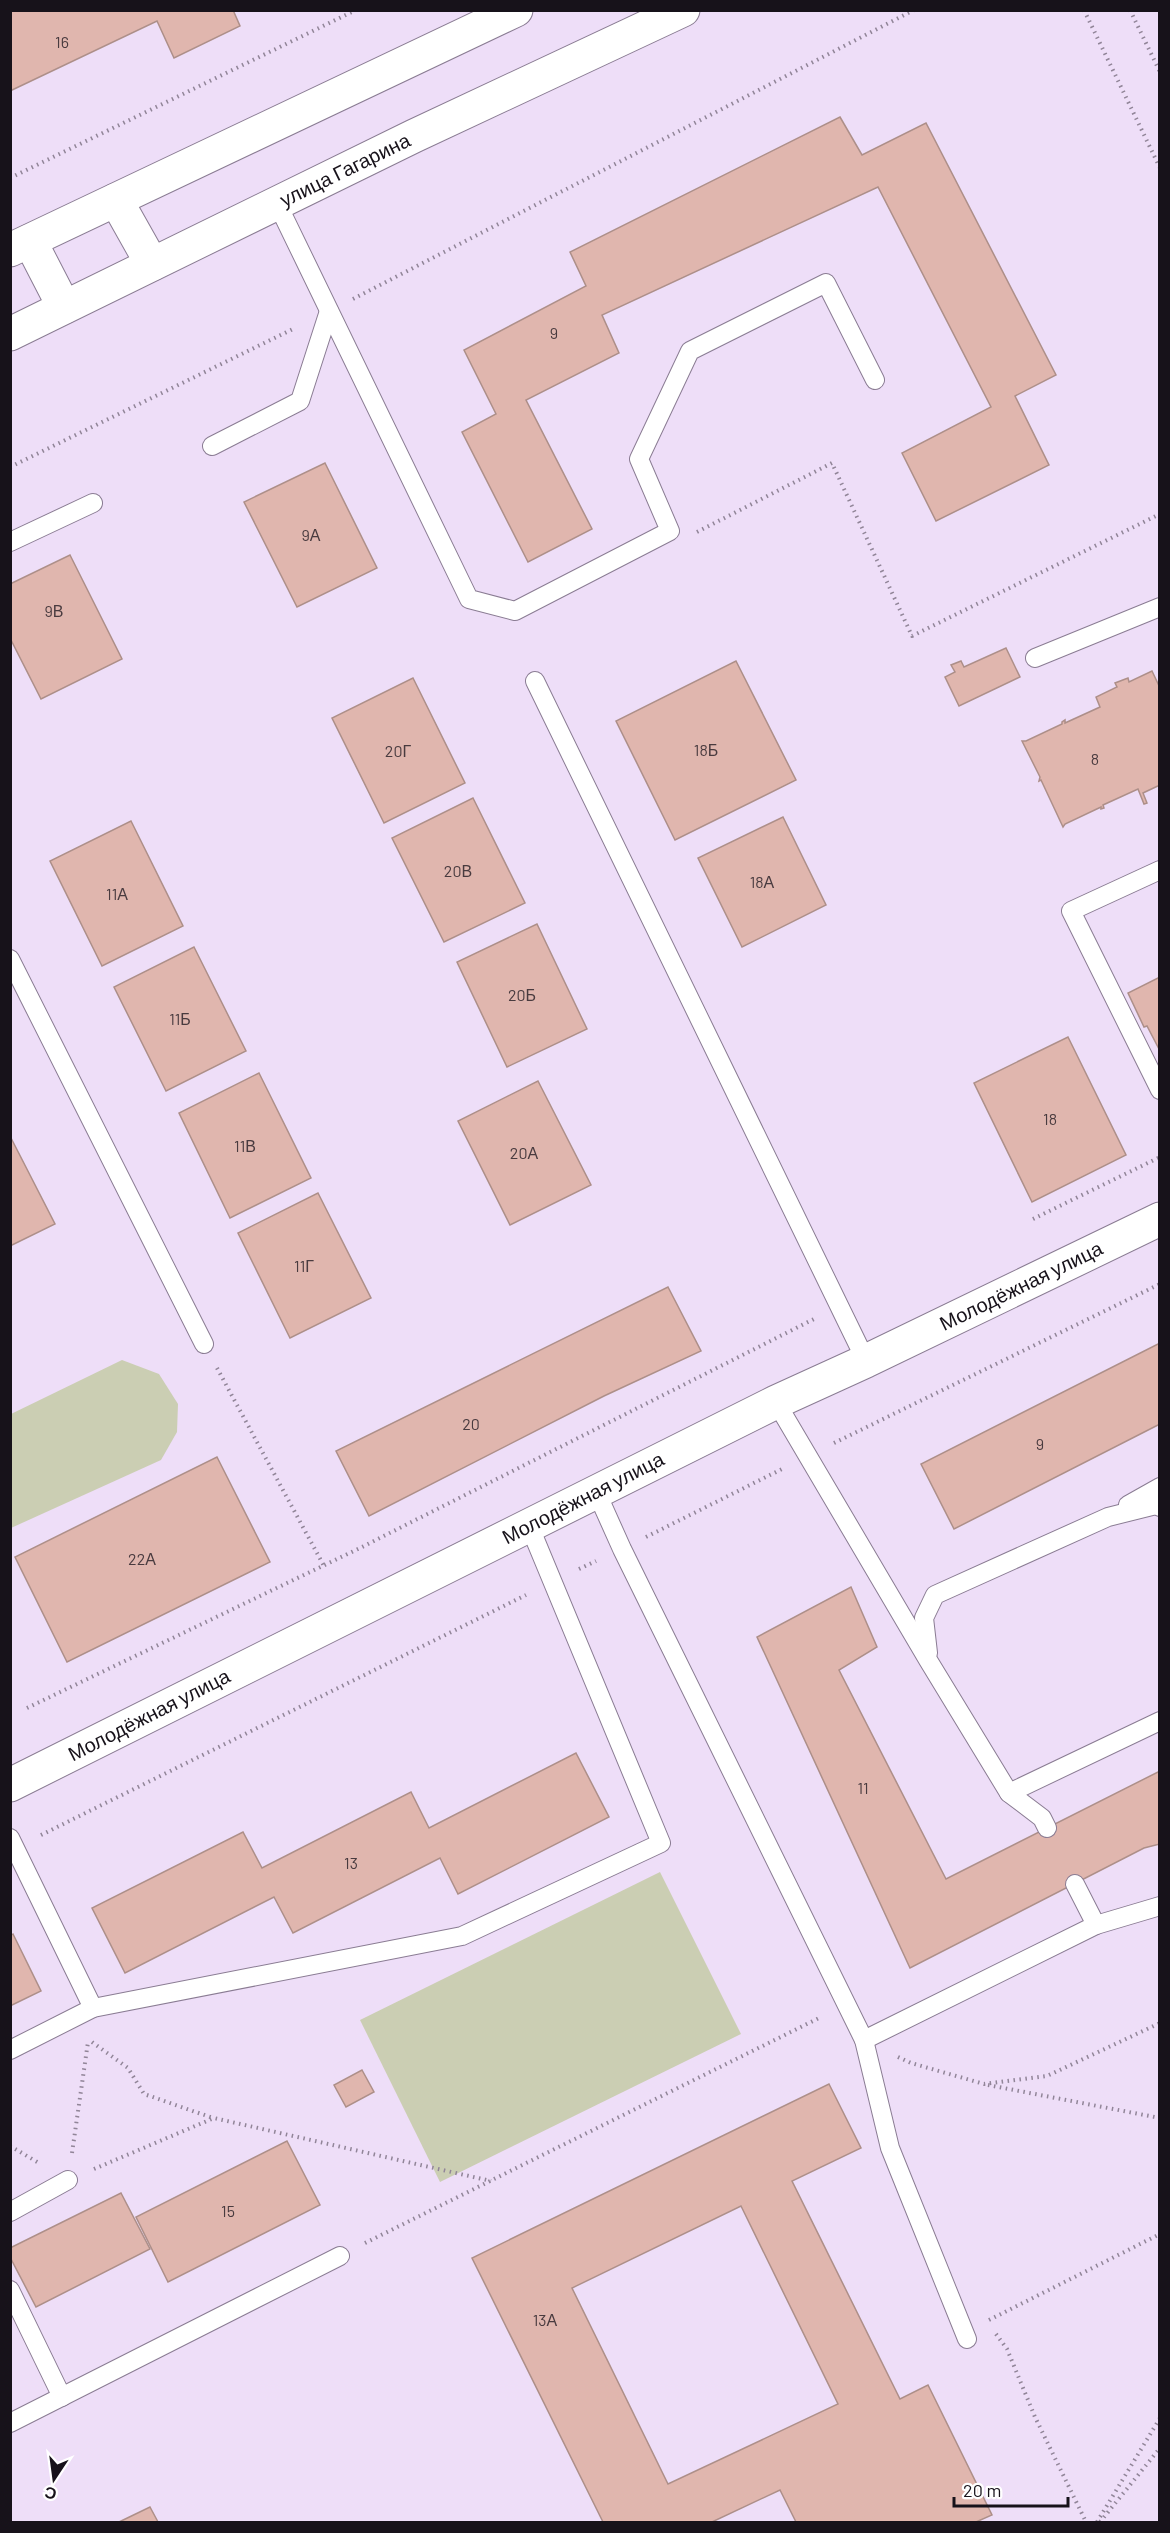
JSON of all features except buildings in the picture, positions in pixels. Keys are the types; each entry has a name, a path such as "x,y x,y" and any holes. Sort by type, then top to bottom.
{"street":[{"path":"64,308 20,245 516,10"},
{"name":"улица Гагарина","path":"10,334 414,136 683,10"},
{"path":"116,200 152,264"},
{"name":"Молодёжная улица","path":"10,1785 776,1402 1160,1219"}],"lane":[{"path":"277,203 469,599 515,611 670,531 639,459 690,351 826,283 875,380"},
{"path":"212,446 300,401 329,311"},
{"path":"10,542 93,503"},
{"path":"1035,658 1160,607"},
{"path":"535,681 866,1361"},
{"path":"1160,870 1071,911 1160,1090"},
{"path":"10,959 204,1344"},
{"path":"776,1402 1009,1793 1042,1818 1047,1828"},
{"path":"928,1660 924,1618 935,1595 1108,1517 1160,1487"},
{"path":"596,1491 622,1549 864,2040 890,2148 968,2339"},
{"path":"1108,1517 1156,1505 1160,1507"},
{"path":"10,2050 93,2008 462,1936 661,1843 529,1525"},
{"path":"1009,1793 1160,1721"},
{"path":"13,1843 93,2008"},
{"path":"1075,1884 1096,1925"},
{"path":"864,2040 1096,1925 1160,1906"},
{"path":"10,2212 68,2180"},
{"path":"10,2423 340,2256"},
{"path":"10,2290 62,2397"}],"path":[{"path":"10,178 356,10"},
{"path":"10,467 329,311 914,10"},
{"path":"1084,10 1160,168"},
{"path":"1130,10 1160,72"},
{"path":"670,531 693,535 832,463 912,636 1160,514"},
{"path":"1033,1219 1160,1157"},
{"path":"13,1843 622,1549 1160,1284"},
{"path":"27,1708 324,1566 839,1306"},
{"path":"204,1344 324,1566"},
{"path":"340,2256 826,2014"},
{"path":"984,2084 1047,2076 1160,2023"},
{"path":"68,2180 89,2040 128,2068 144,2094 214,2118 490,2181"},
{"path":"864,2040 911,2063 984,2084 1160,2118"},
{"path":"68,2180 214,2118"},
{"path":"1086,2523 1035,2417 1007,2349 986,2321 1160,2234"},
{"path":"1098,2523 1160,2418"},
{"path":"1098,2523 1160,2448"}],"green space":[{"path":"122,1360 159,1374 178,1404 177,1432 161,1460 11,1528 11,1414"},
{"path":"660,1872 741,2034 440,2182 360,2020"}]}
